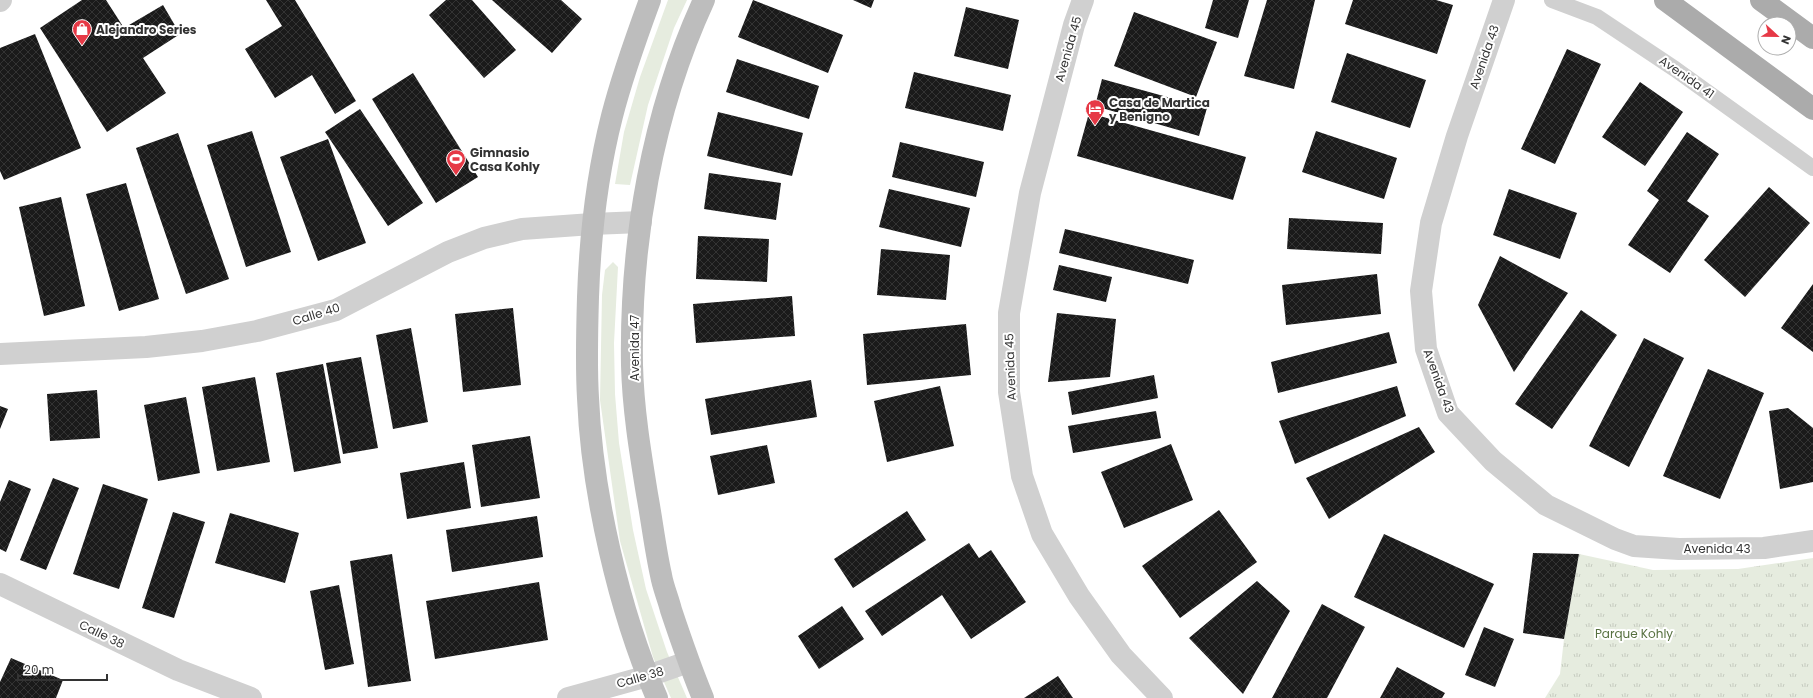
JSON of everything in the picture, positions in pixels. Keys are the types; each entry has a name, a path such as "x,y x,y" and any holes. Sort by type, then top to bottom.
{"main road":[{"path":"650,0 632,49 612,116 592,224 587,339 588,399 594,464 604,518 617,577 656,698"},
{"name":"Avenida 47","path":"703,698 688,662 661,577 638,437 632,365 634,281 641,222 652,156 668,93 692,27 704,0"},
{"path":"1664,0 1813,109"},
{"path":"1761,0 1813,38"}],"street":[{"name":"Avenida 45","path":"1083,0 1074,25 1030,193 1008,313 1009,392 1022,476 1042,534 1079,596 1121,655 1162,698"},
{"name":"Avenida 43","path":"1504,0 1457,136 1431,223 1421,291 1426,349 1448,413 1493,461 1546,505 1615,539 1634,546 1679,549 1764,548 1813,541"},
{"name":"Calle 40","path":"0,354 146,347 202,341 258,331 336,310 448,252 484,238 522,229 641,222"},
{"name":"Calle 38","path":"0,584 178,670 251,698"},
{"name":"Calle 38","path":"568,698 648,676 688,662"}],"lane":[{"name":"Avenida 41","path":"1552,0 1597,17 1675,69 1813,168"}],"green space":[{"path":"668,0 687,0 674,28 648,105 630,185 615,184 624,132 640,77"},
{"path":"613,262 618,267 614,343 615,394 619,443 633,530 646,589 667,652 687,698 671,698 653,657 620,541 600,400 602,295 605,270"},
{"name":"Parque Kohly","path":"1579,554 1653,570 1738,569 1813,558 1813,698 1545,698 1560,674 1564,639"}],"building":[{"path":"82,0 106,0 124,28 163,5 180,34 143,58 166,93 107,132 40,28"},
{"path":"266,0 295,0 356,101 335,114 312,75 275,98 245,49 282,26"},
{"path":"446,0 472,0 516,50 484,78 429,15"},
{"path":"492,0 561,0 582,19 552,53"},
{"path":"753,0 843,35 828,73 738,37"},
{"path":"853,0 874,0 871,8"},
{"path":"1213,0 1249,0 1238,38 1205,28"},
{"path":"1267,0 1315,0 1294,89 1244,76"},
{"path":"1353,0 1436,0 1453,5 1437,54 1345,24"},
{"path":"966,7 1019,20 1008,69 954,56"},
{"path":"1134,12 1217,42 1196,97 1114,66"},
{"path":"35,34 81,148 4,180 0,171 0,48"},
{"path":"1567,49 1601,64 1555,164 1521,149"},
{"path":"1347,53 1426,80 1410,128 1331,102"},
{"path":"737,59 819,86 809,119 726,92"},
{"path":"914,72 1011,95 1003,131 905,108"},
{"path":"413,73 478,177 436,203 372,99"},
{"path":"1102,79 1207,108 1199,136 1095,106"},
{"path":"1640,82 1683,112 1645,166 1602,137"},
{"path":"360,109 423,203 388,226 325,132"},
{"path":"718,112 803,133 792,176 707,156"},
{"path":"1089,113 1246,157 1233,200 1077,156"},
{"path":"252,131 291,252 246,267 207,145"},
{"path":"1316,131 1397,158 1384,199 1302,172"},
{"path":"1687,132 1719,154 1687,201 1709,216 1670,273 1628,245 1659,200 1647,191"},
{"path":"178,133 229,279 186,294 136,148"},
{"path":"328,139 366,243 318,261 280,157"},
{"path":"900,142 984,162 976,197 892,177"},
{"path":"709,173 781,183 776,220 704,209"},
{"path":"126,183 159,299 119,311 86,194"},
{"path":"1769,187 1810,223 1745,297 1704,260"},
{"path":"889,189 970,208 961,247 879,227"},
{"path":"1509,189 1577,213 1560,259 1493,235"},
{"path":"61,197 85,306 44,316 19,207"},
{"path":"1289,218 1383,223 1381,254 1287,249"},
{"path":"1065,229 1194,260 1188,284 1059,253"},
{"path":"698,236 769,239 767,282 696,279"},
{"path":"881,249 950,255 946,300 877,295"},
{"path":"1500,256 1568,293 1514,372 1478,305"},
{"path":"1059,265 1112,277 1106,302 1053,290"},
{"path":"1377,274 1381,314 1286,325 1282,285"},
{"path":"1813,284 1813,352 1781,328"},
{"path":"792,296 795,336 696,343 693,304"},
{"path":"513,308 521,385 463,392 455,314"},
{"path":"1581,310 1617,335 1552,429 1515,404"},
{"path":"1057,313 1116,319 1110,377 1048,382"},
{"path":"966,324 971,375 867,385 863,334"},
{"path":"411,328 428,422 393,429 376,335"},
{"path":"1389,332 1397,363 1278,393 1271,362"},
{"path":"1644,338 1684,358 1629,467 1589,446"},
{"path":"361,357 378,448 343,454 326,363"},
{"path":"323,364 341,463 294,472 276,373"},
{"path":"1708,369 1764,393 1720,499 1663,476"},
{"path":"1154,375 1158,398 1072,415 1068,392"},
{"path":"255,377 270,462 217,471 202,387"},
{"path":"811,380 817,417 711,435 705,399"},
{"path":"940,386 954,446 887,462 874,401"},
{"path":"1397,386 1406,416 1295,464 1279,421"},
{"path":"97,390 100,438 50,441 47,394"},
{"path":"186,397 200,473 158,481 144,405"},
{"path":"0,406 8,409 0,429"},
{"path":"1788,408 1813,428 1813,482 1780,489 1769,411"},
{"path":"1156,411 1161,438 1073,453 1068,426"},
{"path":"1419,427 1435,452 1329,519 1306,478"},
{"path":"530,436 540,498 481,507 472,445"},
{"path":"1171,444 1193,500 1124,528 1101,472"},
{"path":"767,445 775,483 718,495 710,456"},
{"path":"464,462 471,508 407,519 400,473"},
{"path":"53,478 79,488 46,570 20,560"},
{"path":"9,480 31,489 6,552 0,549 0,502"},
{"path":"103,484 148,499 119,589 73,574"},
{"path":"1219,510 1257,562 1180,618 1142,566"},
{"path":"907,511 926,540 853,588 834,559"},
{"path":"173,512 205,522 174,618 142,608"},
{"path":"230,513 299,533 285,583 215,563"},
{"path":"537,516 543,557 452,572 446,530"},
{"path":"1384,534 1494,584 1464,648 1354,597"},
{"path":"969,543 979,558 991,550 1026,602 971,639 942,595 882,636 865,611"},
{"path":"1533,553 1579,554 1564,639 1523,633"},
{"path":"392,554 411,681 368,687 350,561"},
{"path":"1257,581 1290,611 1243,694 1189,638"},
{"path":"539,582 548,640 435,659 426,601"},
{"path":"339,585 354,664 325,670 310,591"},
{"path":"1322,604 1365,627 1327,698 1272,698"},
{"path":"842,606 864,639 819,669 798,636"},
{"path":"1484,627 1514,639 1495,687 1465,675"},
{"path":"11,658 63,680 56,698 0,698 0,682"},
{"path":"1397,667 1445,693 1442,698 1380,698"},
{"path":"1058,676 1073,698 1024,698"}],"place":[{"name":"Alejandro Series","path":"82,46"},
{"name":"Casa de Martica y Benigno","path":"1095,126"},
{"name":"Gimnasio Casa Kohly","path":"456,176"}]}
